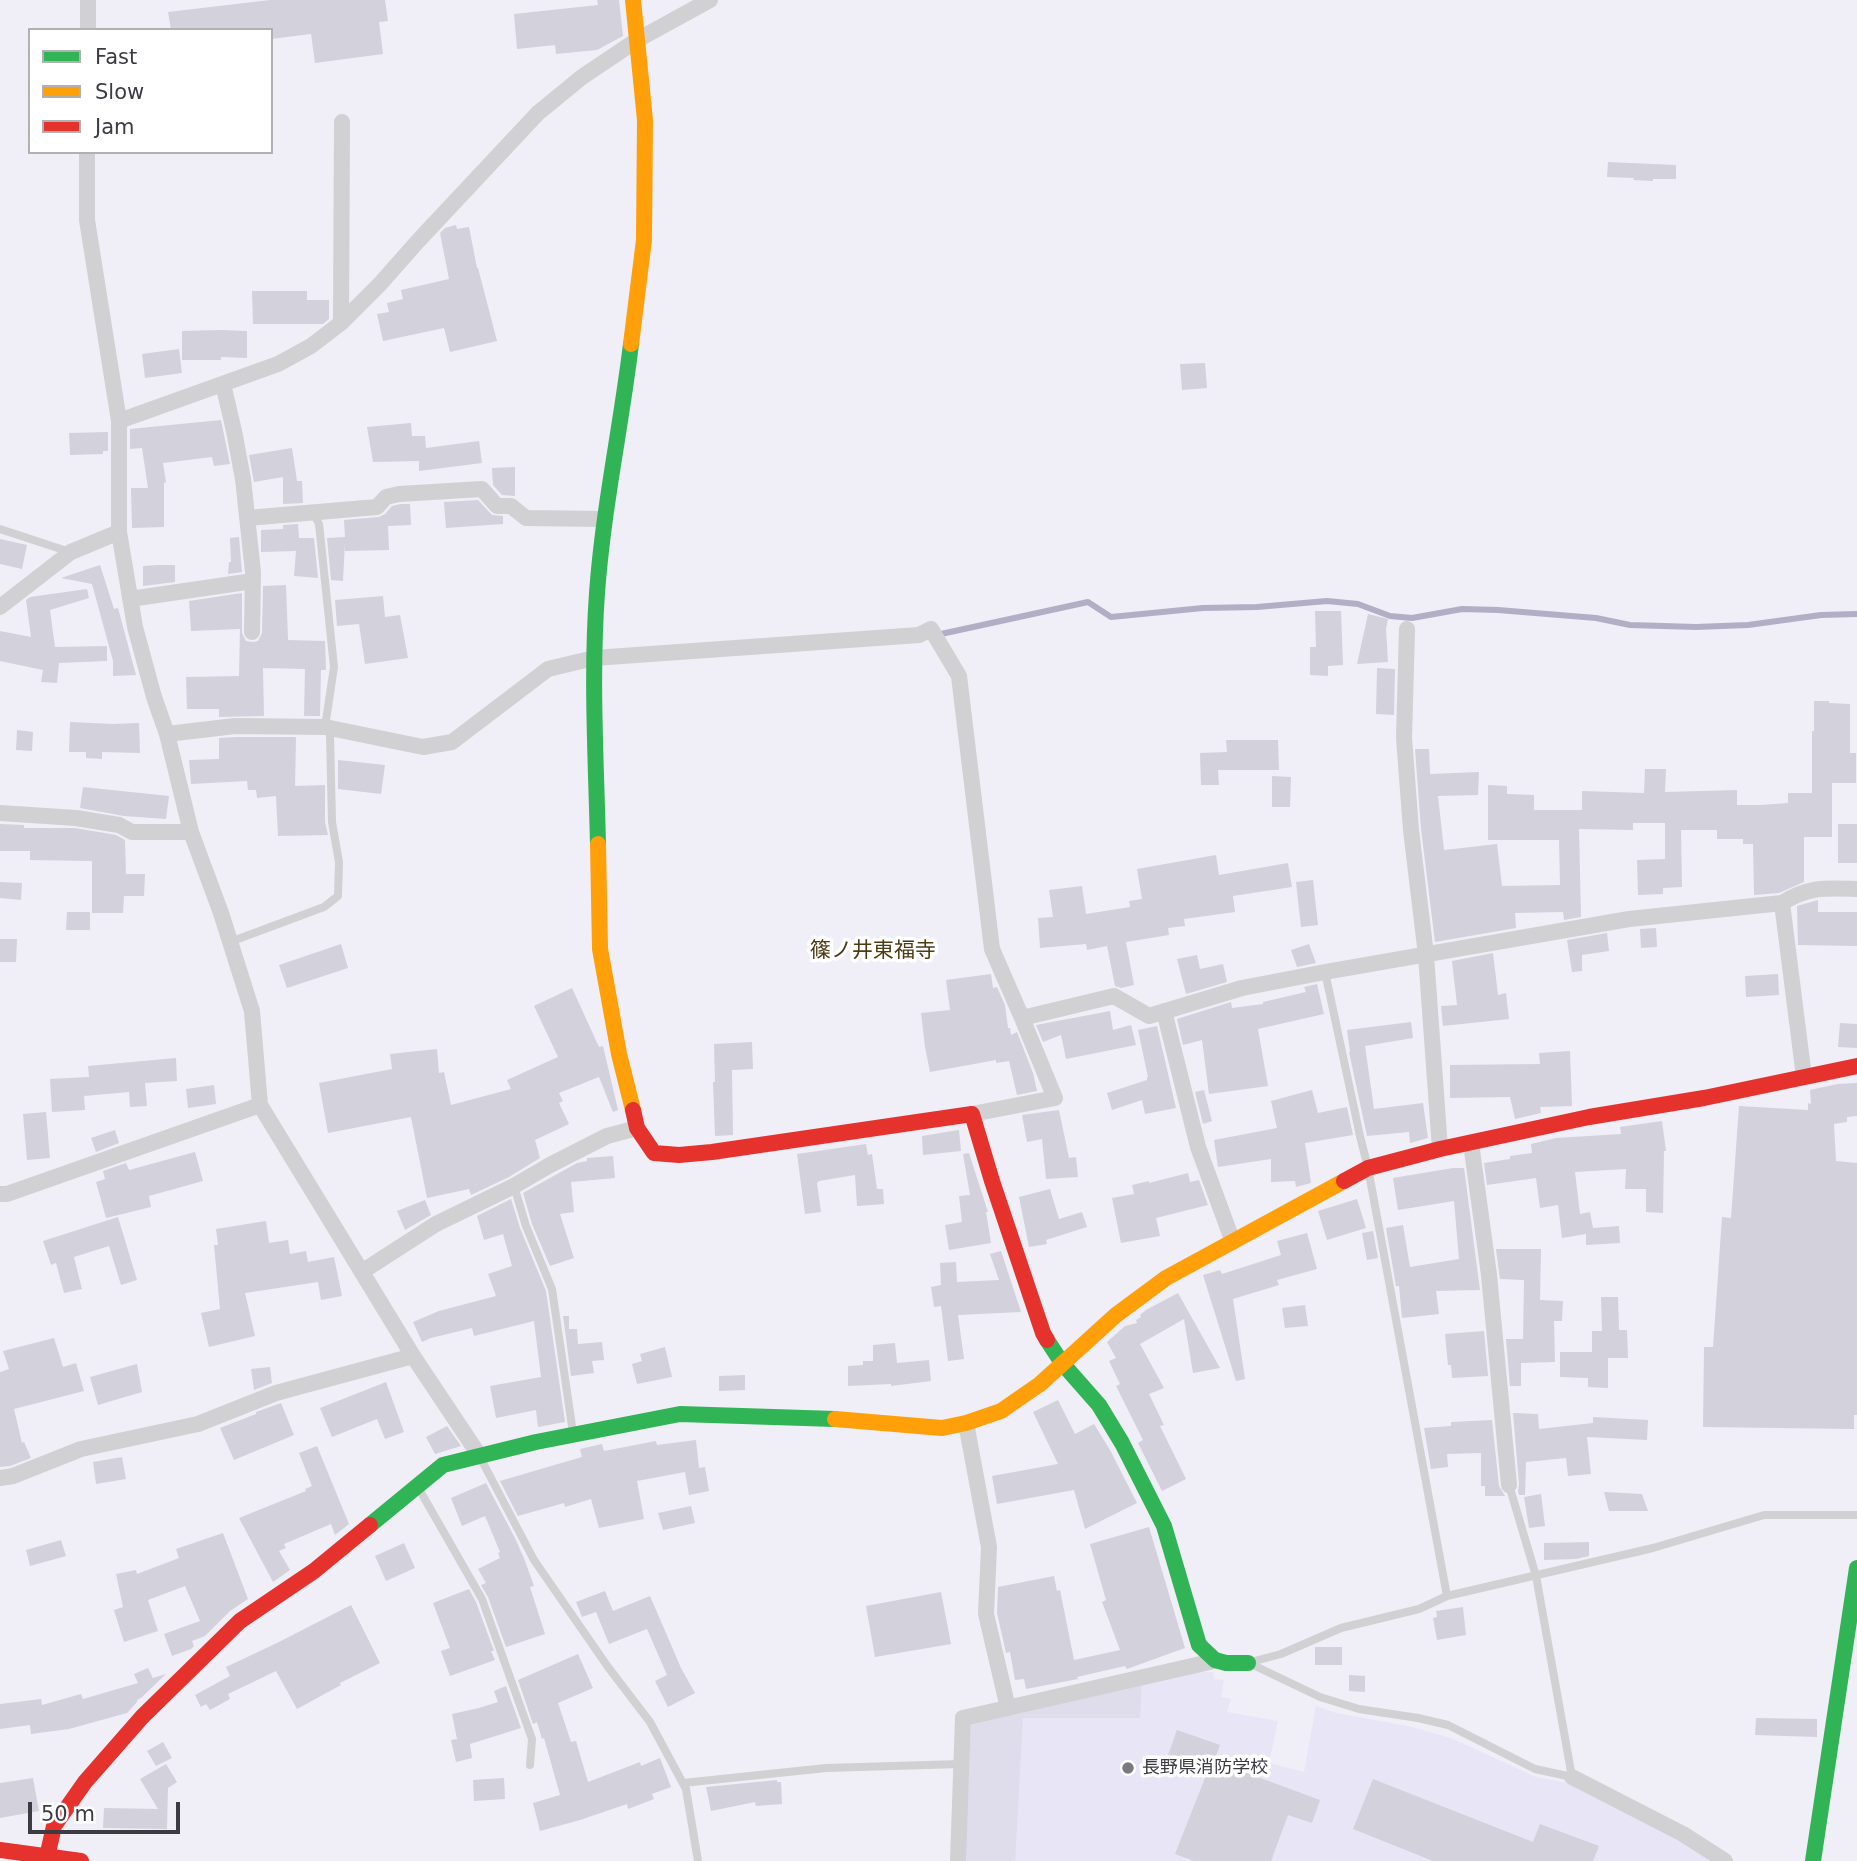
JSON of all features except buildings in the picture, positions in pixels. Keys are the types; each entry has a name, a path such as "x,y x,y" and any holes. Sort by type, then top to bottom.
{"street":[{"path":"88,0 88,28"},
{"path":"167,734 235,726 325,727 423,747 452,742 548,669 594,658 919,635 931,629 960,676 992,949 1055,1098 972,1114 680,1155 654,1153 637,1128 619,1054 600,949 594,658 604,519 627,381 644,240 646,120 634,0"},
{"path":"119,421 278,364 311,346 341,323 380,284 538,113 582,77 637,40 710,0"},
{"path":"341,323 342,122"},
{"path":"87,154 87,220 119,421 119,533 135,627 167,734 191,832 252,1011 260,1105 413,1356 480,1455"},
{"path":"223,384 234,431 247,518 253,582 251,632"},
{"path":"247,518 377,507 386,497 399,494 482,489 497,506 511,506 526,518 604,519"},
{"path":"0,607 71,552 119,533"},
{"path":"130,599 253,582"},
{"path":"1407,629 1404,738 1411,830 1426,955 1440,1149"},
{"path":"0,813 76,818 119,825 132,832 191,832"},
{"path":"1022,1018 1114,996 1149,1016 1242,988 1325,972 1629,919 1782,903 1794,895 1819,887 1857,889"},
{"path":"1782,903 1804,1077"},
{"path":"1164,1011 1198,1147 1233,1242"},
{"path":"47,1857 54,1826 85,1782 142,1717 240,1621 314,1571 443,1465 573,1435 680,1415 817,1418 942,1428 966,1423 1001,1411 1040,1384 1116,1315 1166,1278 1368,1168 1440,1149 1589,1117 1704,1098 1857,1066"},
{"path":"0,1194 7,1194 260,1105"},
{"path":"972,1114 1043,1333 1062,1363 1099,1405 1146,1490 1164,1526 1199,1645 1207,1656 1218,1663 1248,1662"},
{"path":"363,1272 436,1224 607,1136 637,1128"},
{"path":"1471,1143 1489,1275 1509,1485"},
{"path":"0,1478 13,1476 81,1449 198,1424 276,1393 413,1356"},
{"path":"966,1423 989,1547 986,1614 1008,1708"},
{"path":"1814,1861 1857,1568"},
{"path":"958,1861 963,1718 1214,1661"},
{"path":"1572,1777 1683,1834 1724,1861"},
{"path":"0,1850 81,1861"}],"lane":[{"path":"230,942 324,907 338,896 339,862 332,822 330,734 325,727 334,667 319,524 313,512"},
{"path":"0,529 71,552"},
{"path":"1325,972 1368,1168 1447,1596"},
{"path":"514,1186 526,1226 552,1289 573,1435"},
{"path":"480,1455 534,1560 608,1667 650,1722 683,1783 698,1861"},
{"path":"1248,1662 1320,1697 1359,1709 1418,1718 1448,1726 1535,1769 1572,1777 1536,1576 1509,1485"},
{"path":"417,1486 482,1599 532,1739 530,1765"},
{"path":"1248,1662 1281,1654 1341,1628 1419,1609 1447,1596 1653,1548 1764,1515 1857,1515"},
{"path":"683,1783 826,1768 961,1764"}],"shaded area":[{"name":"長野県消防学校","path":"1199,1672 1213,1672 1214,1679 1224,1680 1221,1697 1231,1699 1227,1712 1278,1721 1269,1763 1304,1772 1316,1706 1336,1713 1408,1726 1451,1738 1536,1777 1573,1784 1679,1840 1710,1861 965,1861 971,1722"},
{"path":"1142,1681 1140,1718 1023,1718 1015,1861 965,1861 971,1722"}],"waterway":[{"path":"941,634 1088,602 1111,617 1203,608 1327,601 1358,604 1390,616 1412,618 1462,609 1498,610 1596,618 1630,625 1696,627 1748,625 1821,615 1857,614"}],"traffic: fast":[{"path":"598,844 594,687 597,593 603,530 631,344"},
{"path":"1047,1340 1062,1363 1099,1405 1122,1443 1164,1526 1199,1645 1215,1660 1248,1663"},
{"path":"370,1525 443,1465 536,1442 680,1414 835,1419"},
{"path":"1813,1861 1857,1568"}],"traffic: slow":[{"path":"631,344 644,240 645,120 633,0"},
{"path":"598,844 600,949 619,1054 633,1110"},
{"path":"835,1419 942,1428 1001,1411 1040,1384 1116,1315 1166,1278 1344,1181"}],"traffic: jam":[{"path":"1344,1181 1368,1168 1440,1149 1589,1117 1704,1098 1857,1066"},
{"path":"633,1110 637,1128 654,1153 679,1155 972,1114 992,1181 1047,1340"},
{"path":"47,1857 54,1826 85,1782 142,1717 240,1621 314,1571 370,1525"},
{"path":"0,1850 81,1861"}],"place":[{"name":"長野県消防学校","path":"1128,1768"}],"district":[{"name":"篠ノ井東福寺","path":"873,952"}]}
